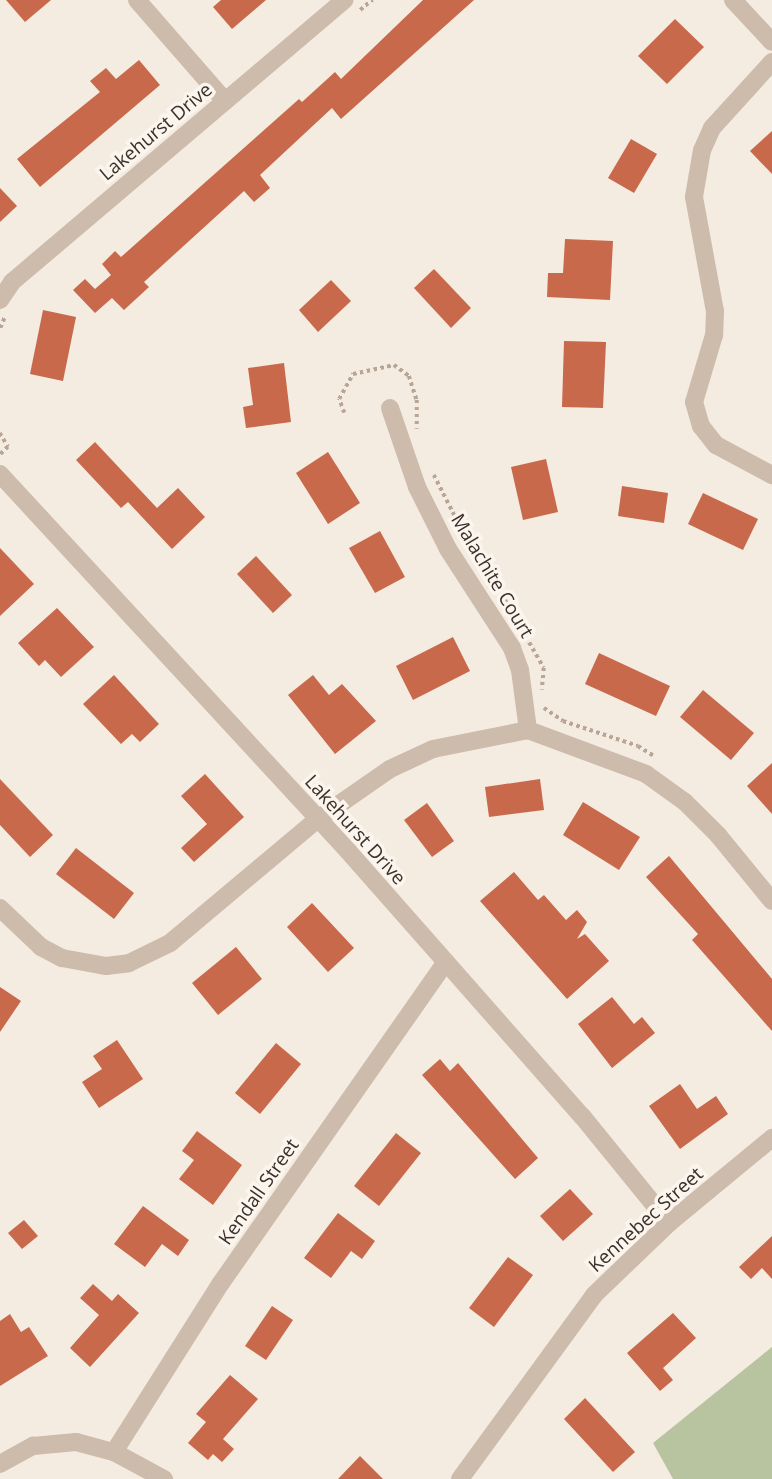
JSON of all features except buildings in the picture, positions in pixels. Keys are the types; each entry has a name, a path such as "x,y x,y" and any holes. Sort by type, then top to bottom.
{"street":[{"path":"137,0 225,101"},
{"name":"Lakehurst Drive","path":"0,300 12,282 344,0"},
{"path":"733,0 772,42"},
{"path":"772,62 712,128 702,150 694,197 715,311 714,335 694,402 701,426 716,445 772,475"},
{"name":"Malachite Court","path":"390,408 417,487 448,550 512,648 520,670 528,730"},
{"name":"Lakehurst Drive","path":"0,474 446,962 669,1223"},
{"path":"0,908 41,947 62,958 106,967 129,963 170,943 318,819 390,769 433,749 528,730 646,774 685,803 718,835 772,901"},
{"name":"Kendall Street","path":"114,1452 221,1283 446,962"},
{"name":"Kennebec Street","path":"460,1479 474,1465 563,1333 618,1270 669,1223 772,1139"},
{"path":"0,1464 33,1446 76,1443 114,1452 163,1479"},
{"path":"474,1465 486,1479"}],"path":[{"path":"344,413 339,399 353,374 394,365 409,376 417,400 420,437"},
{"path":"0,433 8,447 0,455"},
{"path":"432,471 475,556"},
{"path":"499,592 529,635 544,668 544,710 563,722 638,747 660,760"}],"green space":[{"path":"772,1347 772,1479 673,1479 653,1443"}]}
